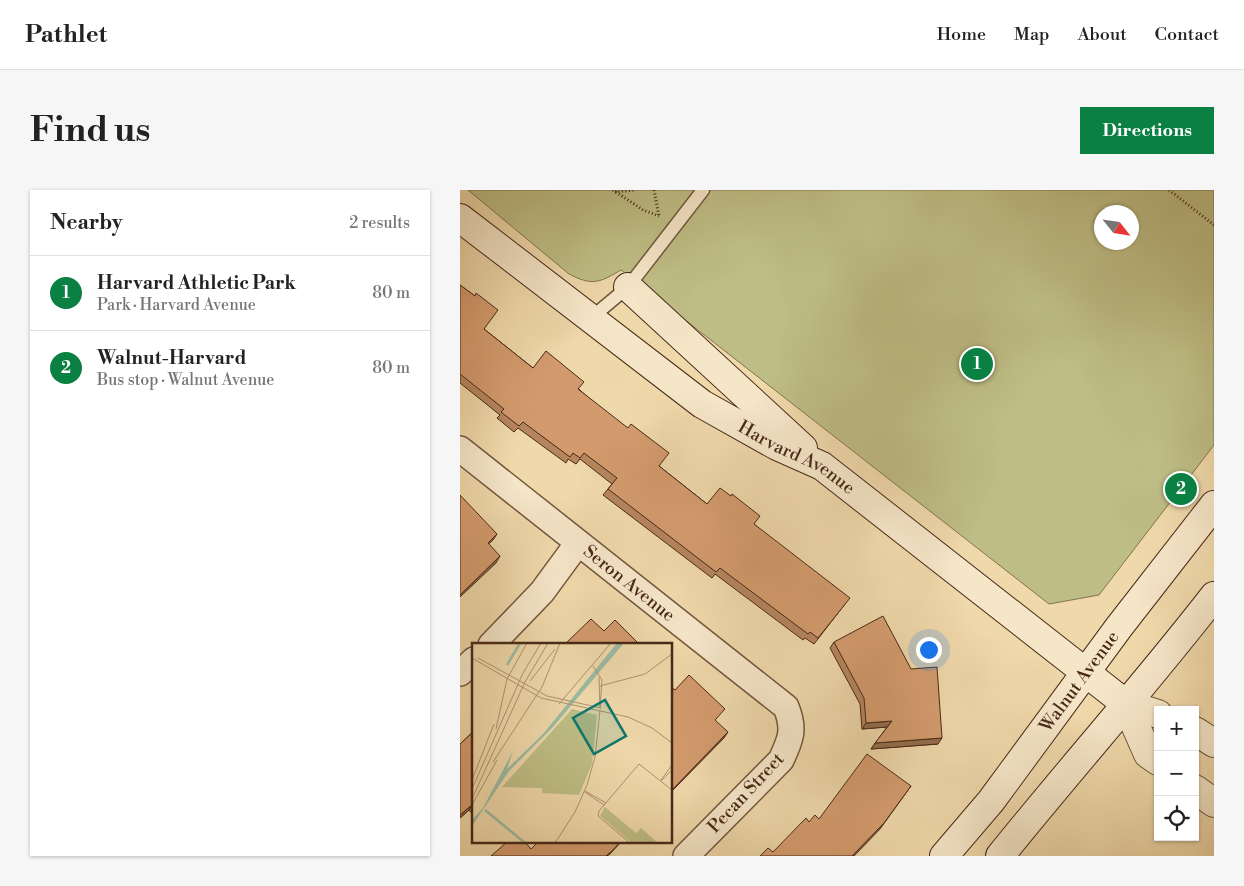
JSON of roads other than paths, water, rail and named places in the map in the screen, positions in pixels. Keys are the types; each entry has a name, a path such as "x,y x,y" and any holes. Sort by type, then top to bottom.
{"main road":[{"name":"Harvard Avenue","path":"460,218 702,404 777,446 822,466 1085,674 1126,704 1154,713"},
{"path":"628,287 822,466"},
{"name":"Walnut Avenue","path":"944,856 990,801 1214,505"},
{"path":"1000,856 1214,596"},
{"path":"1126,704 1148,754 1154,758"},
{"path":"1199,734 1214,743"},
{"path":"1199,792 1214,803"}],"street":[{"name":"Seron Avenue","path":"460,449 772,694 786,707 793,723"},
{"path":"493,643 542,592 578,543"},
{"path":"460,673 472,662"},
{"name":"Pecan Street","path":"686,856 781,760 790,742 793,723"}],"lane":[{"path":"591,318 628,287 703,190"}],"place":[{"name":"Harvard Athletic Park","path":"977,364"},
{"name":"Walnut-Harvard","path":"1181,489"}]}
